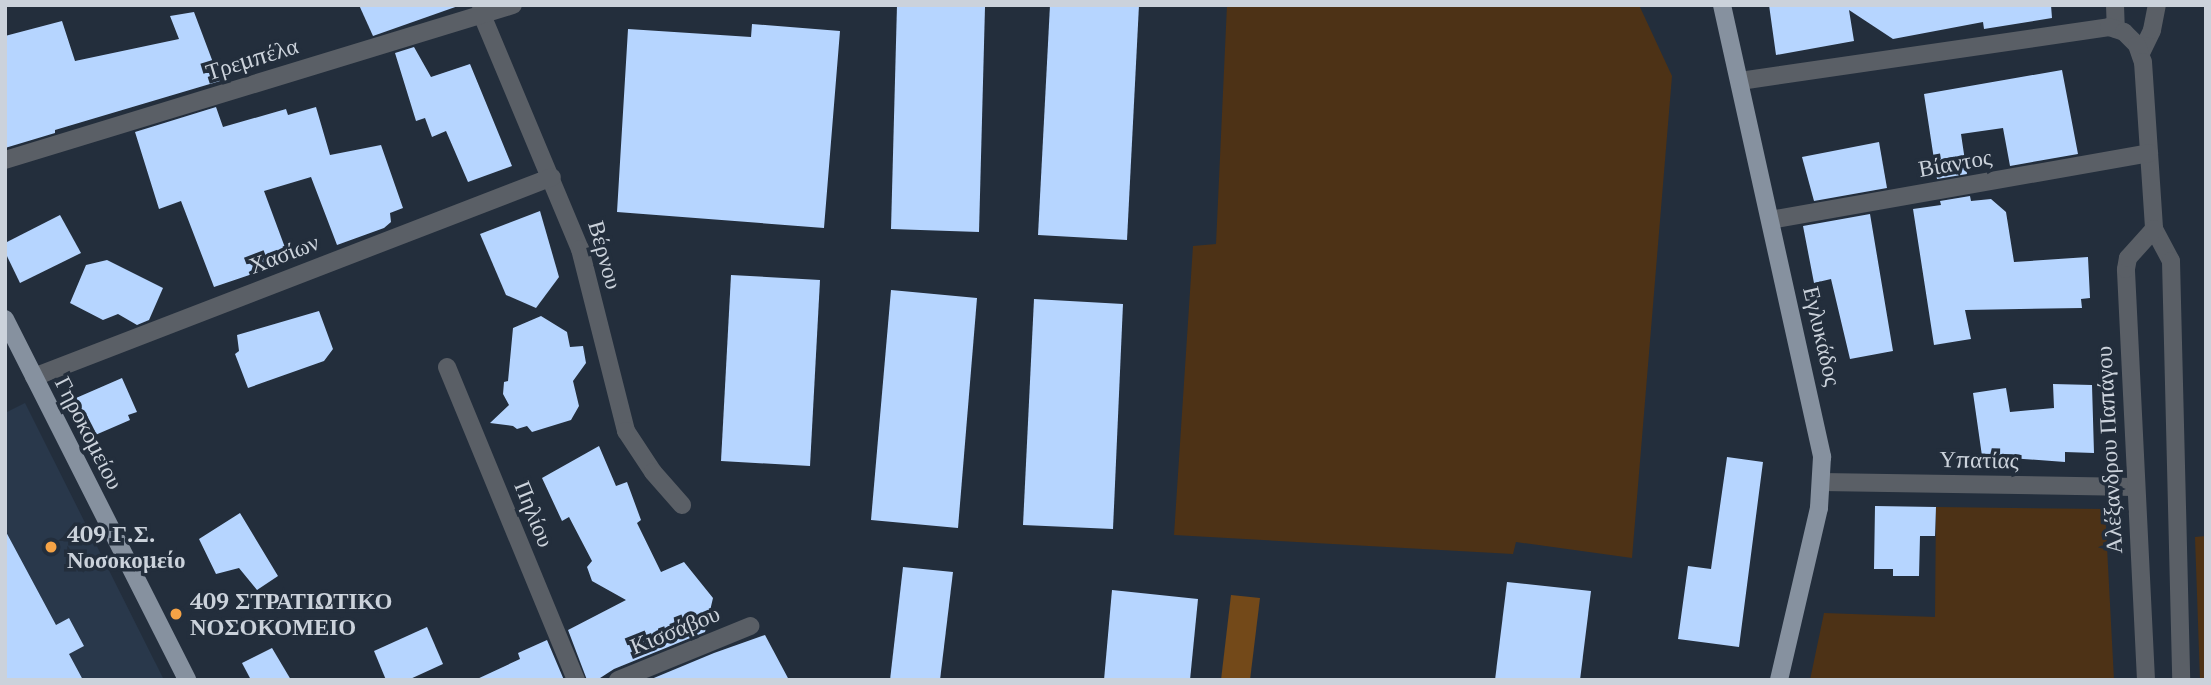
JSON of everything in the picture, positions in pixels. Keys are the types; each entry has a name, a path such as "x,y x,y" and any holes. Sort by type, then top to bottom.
{"main road":[{"name":"Εγλυκάδος","path":"1722,5 1819,433 1822,482 1813,537 1780,680"},
{"name":"Γηροκομείου","path":"5,319 187,680"}],"street":[{"name":"Τρεμπέλα","path":"5,160 481,10 513,5"},
{"path":"2113,28 2115,5"},
{"path":"2141,53 2152,30 2157,5"},
{"name":"Βέρνου","path":"481,10 552,177 588,276 626,431 653,472 682,505"},
{"path":"1740,81 2113,28 2131,38 2141,53 2154,229 2171,261 2181,680"},
{"name":"Βίαντος","path":"1770,220 2149,153"},
{"name":"Χασίων","path":"34,377 552,177"},
{"name":"Αλέξανδρου Παπάγου","path":"2146,680 2126,268 2128,258 2154,229"},
{"name":"Πηλίου","path":"447,367 576,680"},
{"name":"Υπατίας","path":"1822,482 2135,487"},
{"name":"Κισσάβου","path":"618,680 750,626"}],"shaded area":[{"path":"1227,5 1639,5 1672,76 1632,558 1516,542 1513,554 1174,535 1193,246 1216,244"},
{"name":"409 Γ.Σ. Νοσοκομείο","path":"25,403 164,680 5,680 5,413"},
{"path":"1936,507 2105,509 2114,680 1810,680 1824,613 1935,617"},
{"path":"2206,536 2206,680 2200,680 2195,537"},
{"path":"1231,595 1260,598 1250,680 1221,680"}],"building":[{"path":"359,5 461,5 373,36"},
{"path":"897,5 985,7 979,232 891,229"},
{"path":"1050,5 1139,5 1127,240 1038,235"},
{"path":"1769,5 2051,5 2052,18 1984,29 1983,22 1893,39 1849,10 1854,41 1776,55"},
{"path":"194,12 220,81 55,130 55,133 5,148 5,36 62,21 75,61 179,39 170,16"},
{"path":"752,24 840,31 824,228 617,212 628,29 751,37"},
{"path":"414,47 431,77 470,64 512,166 468,182 446,131 432,137 425,118 416,121 395,53"},
{"path":"2062,70 2078,154 2010,166 2003,128 1961,134 1967,174 1937,179 1924,94"},
{"path":"216,107 223,127 286,109 288,115 316,107 330,155 381,145 403,208 390,213 391,222 384,228 337,245 311,177 264,191 290,261 214,287 181,201 159,209 135,132"},
{"path":"1879,142 1887,188 1814,201 1802,157"},
{"path":"1970,196 1971,201 1991,199 2006,212 2014,262 2088,257 2090,298 2081,299 2082,308 1965,310 1971,339 1934,345 1913,209 1941,205 1940,201"},
{"path":"540,211 559,277 536,308 506,295 480,234"},
{"path":"1870,214 1893,351 1850,359 1831,279 1814,283 1803,226"},
{"path":"60,215 81,253 20,283 5,252 5,243"},
{"path":"107,260 163,288 149,320 137,325 118,314 103,320 70,303 86,265"},
{"path":"731,275 820,280 810,466 721,461"},
{"path":"891,290 977,298 958,528 871,520"},
{"path":"1034,299 1123,304 1113,529 1023,525"},
{"path":"319,311 333,349 324,361 248,388 235,354 239,351 237,335"},
{"path":"541,316 567,332 570,347 583,346 586,363 573,381 579,406 571,420 532,432 527,426 517,429 490,423 509,405 503,394 504,382 508,381 513,328"},
{"path":"122,378 137,412 128,415 130,420 93,436 76,398"},
{"path":"2053,384 2092,385 2094,453 2065,452 2065,462 1982,456 1973,393 2006,388 2010,412 2054,408"},
{"path":"599,446 616,486 627,482 641,520 637,523 661,572 684,562 713,598 705,632 614,669 597,680 587,680 568,630 626,600 592,581 587,567 592,561 569,517 562,521 542,478"},
{"path":"1727,457 1763,462 1739,647 1678,639 1688,566 1711,569"},
{"path":"1875,506 1936,507 1935,536 1920,536 1919,576 1893,576 1893,569 1874,569"},
{"path":"240,513 278,576 257,590 239,568 216,574 199,539"},
{"path":"5,530 56,625 69,618 84,646 69,654 83,680 5,680"},
{"path":"903,567 953,572 940,680 890,680"},
{"path":"1507,582 1591,591 1580,680 1495,680"},
{"path":"1112,590 1198,599 1190,680 1104,680"},
{"path":"427,627 443,664 408,680 386,680 374,651"},
{"path":"765,635 789,680 649,680 714,653"},
{"path":"547,640 564,680 475,680 520,659 518,653"},
{"path":"272,648 291,680 251,680 242,663"}],"place":[{"name":"409 Γ.Σ. Νοσοκομείο","path":"51,547"},
{"name":"409 ΣΤΡΑΤΙΩΤΙΚΟ ΝΟΣΟΚΟΜΕΙΟ","path":"176,614"}]}
